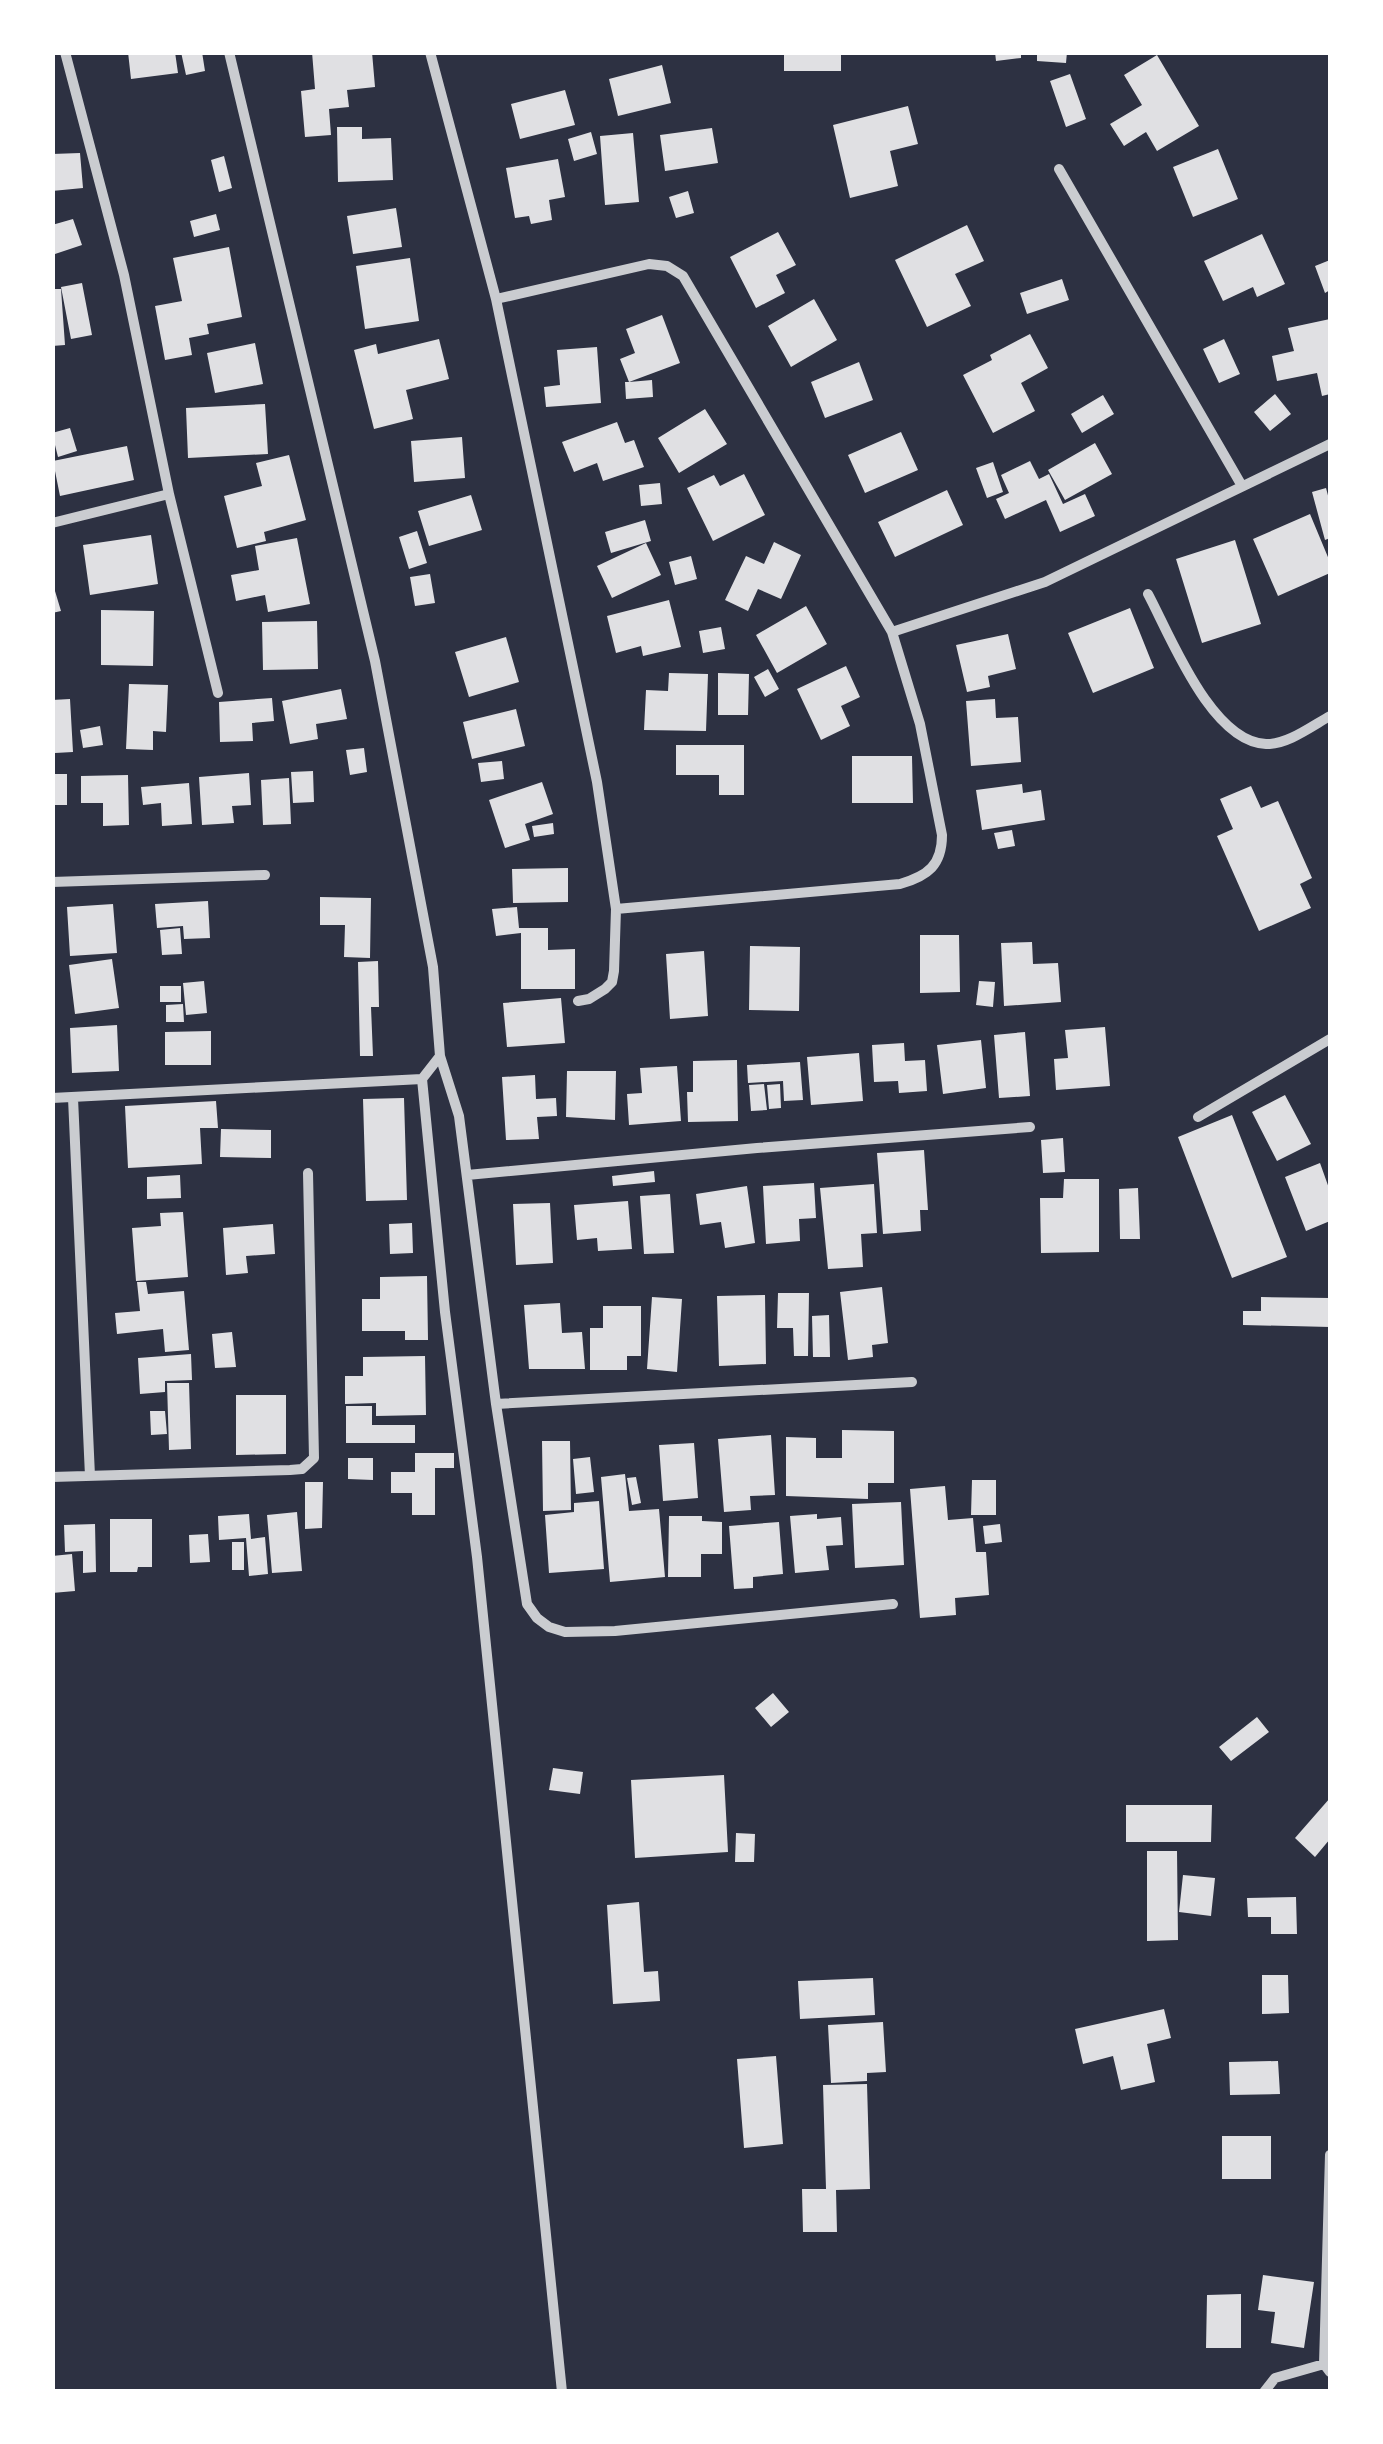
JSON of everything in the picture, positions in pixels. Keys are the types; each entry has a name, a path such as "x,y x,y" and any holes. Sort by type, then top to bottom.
{"street":[{"path":"65,52 124,276 169,494 218,693"},
{"path":"229,52 376,661 433,967 440,1056 459,1116 496,1404 527,1604 549,1627 565,1632 615,1631 892,1604"},
{"path":"430,52 496,299 596,782 616,909 612,982 597,995 578,1001"},
{"path":"1060,169 1242,486"},
{"path":"496,299 649,264 667,266 683,276 892,632 920,724 942,835 942,850 933,869 900,884 616,909"},
{"path":"892,632 1044,582 1330,444"},
{"path":"52,524 169,494"},
{"path":"1148,594 1199,690 1232,730 1264,744 1280,742 1330,716"},
{"path":"52,882 265,875"},
{"path":"1198,1118 1330,1039"},
{"path":"440,1056 422,1079 444,1312 477,1557 562,2392"},
{"path":"52,1098 422,1079"},
{"path":"72,1098 90,1476"},
{"path":"467,1175 1030,1127"},
{"path":"52,1477 290,1470 302,1469 314,1458 308,1173"},
{"path":"496,1404 912,1382"},
{"path":"1264,2392 1275,2378 1327,2368 1330,2155"}],"building":[{"path":"128,52 175,52 178,73 131,79"},
{"path":"181,52 202,52 205,71 186,75"},
{"path":"312,52 372,52 375,87 347,90 349,107 329,109 331,135 305,137 301,91 315,89"},
{"path":"784,52 841,52 841,71 784,71"},
{"path":"995,52 1021,52 1021,58 996,61"},
{"path":"1037,52 1067,52 1066,63 1037,61"},
{"path":"1157,55 1199,126 1157,151 1146,132 1124,146 1110,124 1142,105 1124,75"},
{"path":"662,65 671,103 618,116 609,79"},
{"path":"1070,74 1086,119 1066,127 1050,81"},
{"path":"565,90 575,125 520,139 511,104"},
{"path":"908,106 918,144 890,151 898,186 850,198 833,125"},
{"path":"337,127 362,127 362,139 391,138 393,180 338,182"},
{"path":"712,128 718,163 665,171 660,135"},
{"path":"591,132 597,154 574,161 568,139"},
{"path":"633,133 639,202 605,205 600,136"},
{"path":"1218,149 1238,199 1193,217 1173,167"},
{"path":"80,153 83,188 52,191 52,154"},
{"path":"224,156 232,188 219,192 211,160"},
{"path":"558,159 565,197 549,200 552,220 531,224 529,216 515,218 506,168"},
{"path":"688,191 694,213 676,218 669,197"},
{"path":"396,208 402,247 353,254 347,216"},
{"path":"216,214 220,230 194,237 190,221"},
{"path":"73,219 82,245 52,255 52,225"},
{"path":"967,225 984,261 955,274 971,306 927,327 895,260"},
{"path":"778,232 796,265 776,275 785,293 756,308 730,257"},
{"path":"1262,234 1285,284 1257,297 1253,287 1223,301 1204,261"},
{"path":"229,247 242,317 207,324 209,334 189,338 192,355 165,360 155,306 182,301 173,258"},
{"path":"410,258 419,321 365,329 356,266"},
{"path":"1330,260 1330,290 1325,293 1315,266"},
{"path":"1062,279 1069,300 1027,314 1020,293"},
{"path":"82,283 92,335 71,339 61,287"},
{"path":"52,289 61,289 65,345 52,346"},
{"path":"814,299 837,340 791,367 768,326"},
{"path":"662,315 680,363 629,382 620,359 635,353 626,329"},
{"path":"1330,319 1330,394 1322,396 1317,373 1277,381 1272,356 1294,351 1288,328"},
{"path":"1030,334 1048,368 1021,383 1035,411 993,433 963,375"},
{"path":"439,339 449,379 406,390 413,419 374,429 354,350 376,344 378,354"},
{"path":"1224,339 1240,374 1219,383 1203,349"},
{"path":"255,343 263,384 215,393 207,353"},
{"path":"597,347 601,403 546,407 544,387 560,385 557,350"},
{"path":"859,362 873,400 825,418 811,382"},
{"path":"652,380 653,397 626,399 625,382"},
{"path":"1275,394 1291,414 1270,431 1254,412"},
{"path":"1103,395 1114,414 1082,433 1071,414"},
{"path":"265,404 268,454 188,458 186,408"},
{"path":"705,409 727,444 679,473 658,438"},
{"path":"617,422 625,443 634,440 644,467 603,481 597,463 574,472 562,442"},
{"path":"70,428 77,451 58,457 52,433"},
{"path":"901,432 918,470 865,493 848,455"},
{"path":"462,437 465,478 414,482 411,441"},
{"path":"1095,443 1112,474 1065,500 1048,470"},
{"path":"127,446 134,480 60,496 53,461"},
{"path":"289,455 306,520 264,532 266,541 237,548 224,496 262,486 256,463"},
{"path":"1030,461 1039,479 1049,474 1063,504 1085,494 1095,516 1060,532 1046,500 1005,519 996,499 1009,493 1001,475"},
{"path":"993,462 1003,492 987,498 976,468"},
{"path":"744,474 765,515 713,541 687,488 714,475 720,486"},
{"path":"660,483 662,504 641,506 639,485"},
{"path":"1326,488 1330,538 1325,540 1312,492"},
{"path":"947,490 963,525 895,557 878,522"},
{"path":"471,495 482,530 429,546 418,511"},
{"path":"1310,514 1330,562 1330,573 1278,596 1253,539"},
{"path":"645,520 651,541 611,553 605,532"},
{"path":"417,531 427,563 409,569 399,537"},
{"path":"151,535 158,584 90,595 83,545"},
{"path":"297,538 310,604 268,612 265,595 236,601 231,575 259,570 255,546"},
{"path":"1235,540 1261,624 1202,643 1176,559"},
{"path":"774,542 801,555 781,599 758,589 748,611 725,600 746,556 764,564"},
{"path":"646,543 661,575 612,598 597,566"},
{"path":"691,556 697,579 675,585 669,562"},
{"path":"430,574 435,603 415,606 410,577"},
{"path":"52,581 61,611 52,613"},
{"path":"669,600 681,647 643,656 641,646 616,653 607,616"},
{"path":"806,606 827,644 777,673 756,635"},
{"path":"1130,608 1154,668 1093,693 1068,633"},
{"path":"101,610 154,611 153,666 101,665"},
{"path":"317,621 318,669 263,670 262,622"},
{"path":"721,627 725,649 703,653 699,631"},
{"path":"1008,634 1016,669 988,676 990,687 967,692 956,645"},
{"path":"506,637 519,682 469,697 455,652"},
{"path":"846,666 860,697 841,706 850,726 821,740 797,689"},
{"path":"768,669 779,689 765,697 754,677"},
{"path":"669,673 708,674 706,731 644,730 646,690 668,691"},
{"path":"718,673 749,674 748,715 718,715"},
{"path":"129,684 168,685 166,732 153,731 153,750 126,749"},
{"path":"341,689 347,719 316,724 318,739 290,744 282,701"},
{"path":"272,698 274,721 252,723 253,741 220,742 219,702"},
{"path":"70,699 73,752 55,753 52,700"},
{"path":"995,699 996,718 1018,717 1021,762 971,766 966,701"},
{"path":"516,709 525,746 472,759 463,722"},
{"path":"100,726 103,745 83,748 80,730"},
{"path":"676,745 744,745 744,795 719,795 719,775 676,775"},
{"path":"364,748 367,772 350,775 346,750"},
{"path":"852,756 912,756 913,803 852,803"},
{"path":"502,761 504,779 481,782 478,763"},
{"path":"313,771 314,802 293,803 291,772"},
{"path":"249,773 251,805 232,806 234,823 202,825 199,777"},
{"path":"52,774 67,774 67,805 52,805"},
{"path":"128,775 129,825 103,826 103,803 81,803 81,776"},
{"path":"289,778 291,824 263,825 261,780"},
{"path":"542,782 553,814 525,824 530,840 505,848 489,800"},
{"path":"189,783 192,824 162,826 161,803 143,805 141,787"},
{"path":"1022,784 1023,793 1041,790 1045,820 982,830 976,790"},
{"path":"1251,786 1261,808 1278,801 1312,878 1300,884 1311,908 1259,931 1217,836 1233,829 1220,799"},
{"path":"553,823 554,834 534,837 532,826"},
{"path":"1012,830 1015,846 998,849 994,833"},
{"path":"568,868 568,902 513,903 512,869"},
{"path":"320,897 371,898 370,958 344,957 345,925 320,925"},
{"path":"208,901 210,938 184,939 183,926 157,928 155,904"},
{"path":"113,904 117,953 70,956 67,907"},
{"path":"517,907 519,928 548,928 548,950 575,949 575,989 521,989 521,933 496,936 492,909"},
{"path":"180,928 182,954 162,955 160,930"},
{"path":"920,935 959,935 960,992 920,993"},
{"path":"1032,942 1033,964 1058,963 1061,1002 1004,1006 1001,943"},
{"path":"750,946 800,947 799,1011 749,1010"},
{"path":"704,951 708,1016 670,1019 666,954"},
{"path":"112,959 119,1008 75,1014 69,965"},
{"path":"378,961 379,1007 371,1007 373,1056 360,1056 358,962"},
{"path":"204,981 207,1013 186,1015 183,983"},
{"path":"979,981 995,982 993,1007 976,1005"},
{"path":"160,986 181,986 181,1002 160,1002"},
{"path":"561,998 565,1043 507,1047 503,1003"},
{"path":"183,1004 184,1022 166,1022 166,1005"},
{"path":"117,1025 119,1071 72,1073 70,1028"},
{"path":"1105,1027 1110,1086 1056,1090 1054,1059 1068,1058 1065,1030"},
{"path":"211,1031 211,1065 165,1065 165,1032"},
{"path":"1025,1032 1030,1096 999,1098 994,1035"},
{"path":"981,1040 986,1088 943,1094 937,1045"},
{"path":"904,1043 905,1061 925,1060 927,1091 899,1093 898,1081 874,1082 872,1045"},
{"path":"859,1053 863,1101 811,1105 807,1057"},
{"path":"737,1060 738,1121 688,1122 687,1092 693,1092 693,1061"},
{"path":"800,1062 803,1100 784,1101 783,1081 748,1083 747,1065"},
{"path":"677,1066 681,1121 629,1125 627,1094 642,1093 640,1068"},
{"path":"567,1071 616,1071 615,1120 566,1117"},
{"path":"535,1075 536,1099 556,1098 557,1116 537,1117 539,1139 506,1140 502,1077"},
{"path":"764,1084 767,1110 751,1111 749,1085"},
{"path":"780,1084 781,1108 769,1109 767,1085"},
{"path":"1285,1095 1311,1144 1277,1161 1252,1112"},
{"path":"404,1098 407,1200 366,1201 363,1099"},
{"path":"216,1101 218,1128 200,1128 202,1164 128,1168 125,1106"},
{"path":"1232,1115 1287,1257 1232,1278 1178,1137"},
{"path":"221,1129 271,1130 271,1158 220,1157"},
{"path":"1063,1138 1065,1172 1043,1173 1041,1140"},
{"path":"924,1150 928,1210 920,1210 921,1231 883,1234 877,1153"},
{"path":"1320,1163 1330,1191 1330,1221 1306,1231 1285,1177"},
{"path":"654,1171 655,1182 613,1186 612,1176"},
{"path":"180,1175 181,1198 147,1199 147,1177"},
{"path":"1064,1179 1099,1179 1099,1252 1041,1253 1040,1198 1063,1198"},
{"path":"814,1183 816,1218 799,1219 800,1241 766,1244 763,1186"},
{"path":"874,1184 877,1233 861,1234 863,1267 828,1269 820,1188"},
{"path":"747,1186 755,1243 725,1248 721,1222 700,1225 696,1194"},
{"path":"1138,1188 1140,1239 1120,1239 1119,1189"},
{"path":"670,1194 674,1253 644,1254 640,1196"},
{"path":"628,1201 632,1249 598,1251 597,1238 577,1240 574,1205"},
{"path":"550,1203 553,1263 516,1265 513,1204"},
{"path":"183,1212 188,1277 136,1281 132,1228 161,1226 160,1213"},
{"path":"412,1223 413,1253 390,1254 389,1224"},
{"path":"273,1224 275,1254 246,1256 248,1273 226,1275 223,1228"},
{"path":"427,1276 428,1340 405,1340 405,1331 362,1331 362,1299 380,1299 380,1277"},
{"path":"137,1282 146,1282 148,1294 184,1291 189,1350 165,1352 163,1329 117,1334 115,1313 140,1311"},
{"path":"882,1287 888,1343 872,1345 873,1357 848,1360 840,1292"},
{"path":"778,1293 809,1293 808,1356 794,1356 793,1328 777,1328"},
{"path":"765,1295 766,1364 719,1366 717,1296"},
{"path":"652,1297 682,1299 677,1372 647,1369"},
{"path":"1261,1297 1330,1298 1330,1327 1243,1325 1243,1311 1261,1311"},
{"path":"560,1303 562,1333 582,1332 585,1369 529,1369 524,1305"},
{"path":"603,1306 641,1306 641,1356 627,1356 627,1370 590,1370 590,1328 603,1328"},
{"path":"829,1315 830,1357 813,1357 812,1316"},
{"path":"232,1332 236,1367 215,1368 212,1334"},
{"path":"191,1354 192,1380 165,1381 165,1392 140,1394 138,1358"},
{"path":"425,1356 426,1415 376,1416 376,1403 345,1404 345,1376 363,1376 363,1357"},
{"path":"167,1383 189,1383 191,1449 169,1450"},
{"path":"236,1395 286,1395 286,1454 236,1455"},
{"path":"346,1406 372,1406 372,1425 415,1425 415,1443 346,1443"},
{"path":"150,1411 165,1411 167,1434 151,1435"},
{"path":"842,1430 894,1431 894,1483 868,1483 868,1499 786,1496 786,1437 816,1438 816,1458 842,1458"},
{"path":"771,1435 775,1495 750,1496 751,1510 724,1512 718,1439"},
{"path":"542,1441 570,1441 571,1510 543,1511"},
{"path":"694,1443 698,1498 663,1501 659,1445"},
{"path":"415,1453 454,1453 454,1468 435,1468 435,1515 412,1515 412,1493 391,1493 391,1472 415,1472"},
{"path":"590,1457 594,1492 576,1494 573,1459"},
{"path":"348,1458 373,1458 373,1480 348,1479"},
{"path":"625,1474 629,1511 659,1509 665,1577 610,1582 601,1477"},
{"path":"636,1477 641,1503 632,1505 627,1478"},
{"path":"972,1480 996,1480 996,1515 971,1515"},
{"path":"305,1482 323,1482 322,1528 305,1529"},
{"path":"945,1486 948,1520 973,1518 976,1552 986,1552 989,1595 955,1598 956,1615 920,1618 910,1489"},
{"path":"599,1501 604,1569 549,1573 545,1515 574,1512 574,1503"},
{"path":"901,1502 904,1565 855,1568 852,1504"},
{"path":"297,1512 302,1571 272,1573 267,1515"},
{"path":"249,1514 251,1539 265,1537 268,1574 249,1576 246,1538 219,1540 218,1516"},
{"path":"817,1514 817,1519 841,1517 843,1545 826,1546 829,1570 795,1573 790,1516"},
{"path":"669,1516 702,1516 702,1521 722,1522 722,1554 701,1554 701,1577 668,1577"},
{"path":"110,1519 152,1519 152,1567 138,1567 137,1572 110,1572"},
{"path":"779,1522 783,1574 753,1577 753,1588 734,1589 729,1526"},
{"path":"95,1524 96,1572 83,1573 83,1551 65,1552 64,1525"},
{"path":"1000,1524 1002,1542 985,1544 983,1526"},
{"path":"208,1534 210,1562 190,1563 189,1535"},
{"path":"232,1542 244,1542 244,1570 232,1570"},
{"path":"72,1554 75,1591 52,1593 52,1556"},
{"path":"773,1693 789,1712 771,1727 755,1708"},
{"path":"1257,1717 1269,1732 1231,1761 1219,1747"},
{"path":"553,1768 583,1772 580,1794 549,1790"},
{"path":"724,1775 728,1852 635,1858 631,1780"},
{"path":"1330,1798 1330,1839 1315,1857 1295,1838"},
{"path":"1126,1805 1212,1805 1211,1842 1126,1842"},
{"path":"736,1833 755,1834 754,1862 735,1862"},
{"path":"1147,1851 1177,1851 1178,1940 1147,1941"},
{"path":"1183,1875 1215,1878 1211,1916 1179,1912"},
{"path":"1296,1897 1297,1934 1271,1934 1271,1917 1248,1917 1247,1898"},
{"path":"639,1902 644,1972 658,1971 660,2001 613,2004 607,1905"},
{"path":"1262,1975 1288,1975 1289,2013 1262,2014"},
{"path":"873,1978 875,2015 800,2019 798,1981"},
{"path":"1164,2009 1171,2038 1147,2044 1155,2082 1121,2090 1113,2056 1083,2064 1075,2029"},
{"path":"883,2022 886,2072 867,2073 867,2081 831,2083 828,2025"},
{"path":"776,2056 783,2144 744,2148 737,2059"},
{"path":"1278,2061 1280,2094 1230,2095 1229,2062"},
{"path":"867,2084 870,2189 836,2190 837,2232 803,2232 802,2189 826,2189 823,2085"},
{"path":"1222,2136 1271,2136 1271,2179 1222,2179"},
{"path":"1263,2275 1314,2282 1304,2348 1271,2343 1275,2312 1258,2310"},
{"path":"1241,2294 1241,2348 1206,2348 1207,2295"}]}
